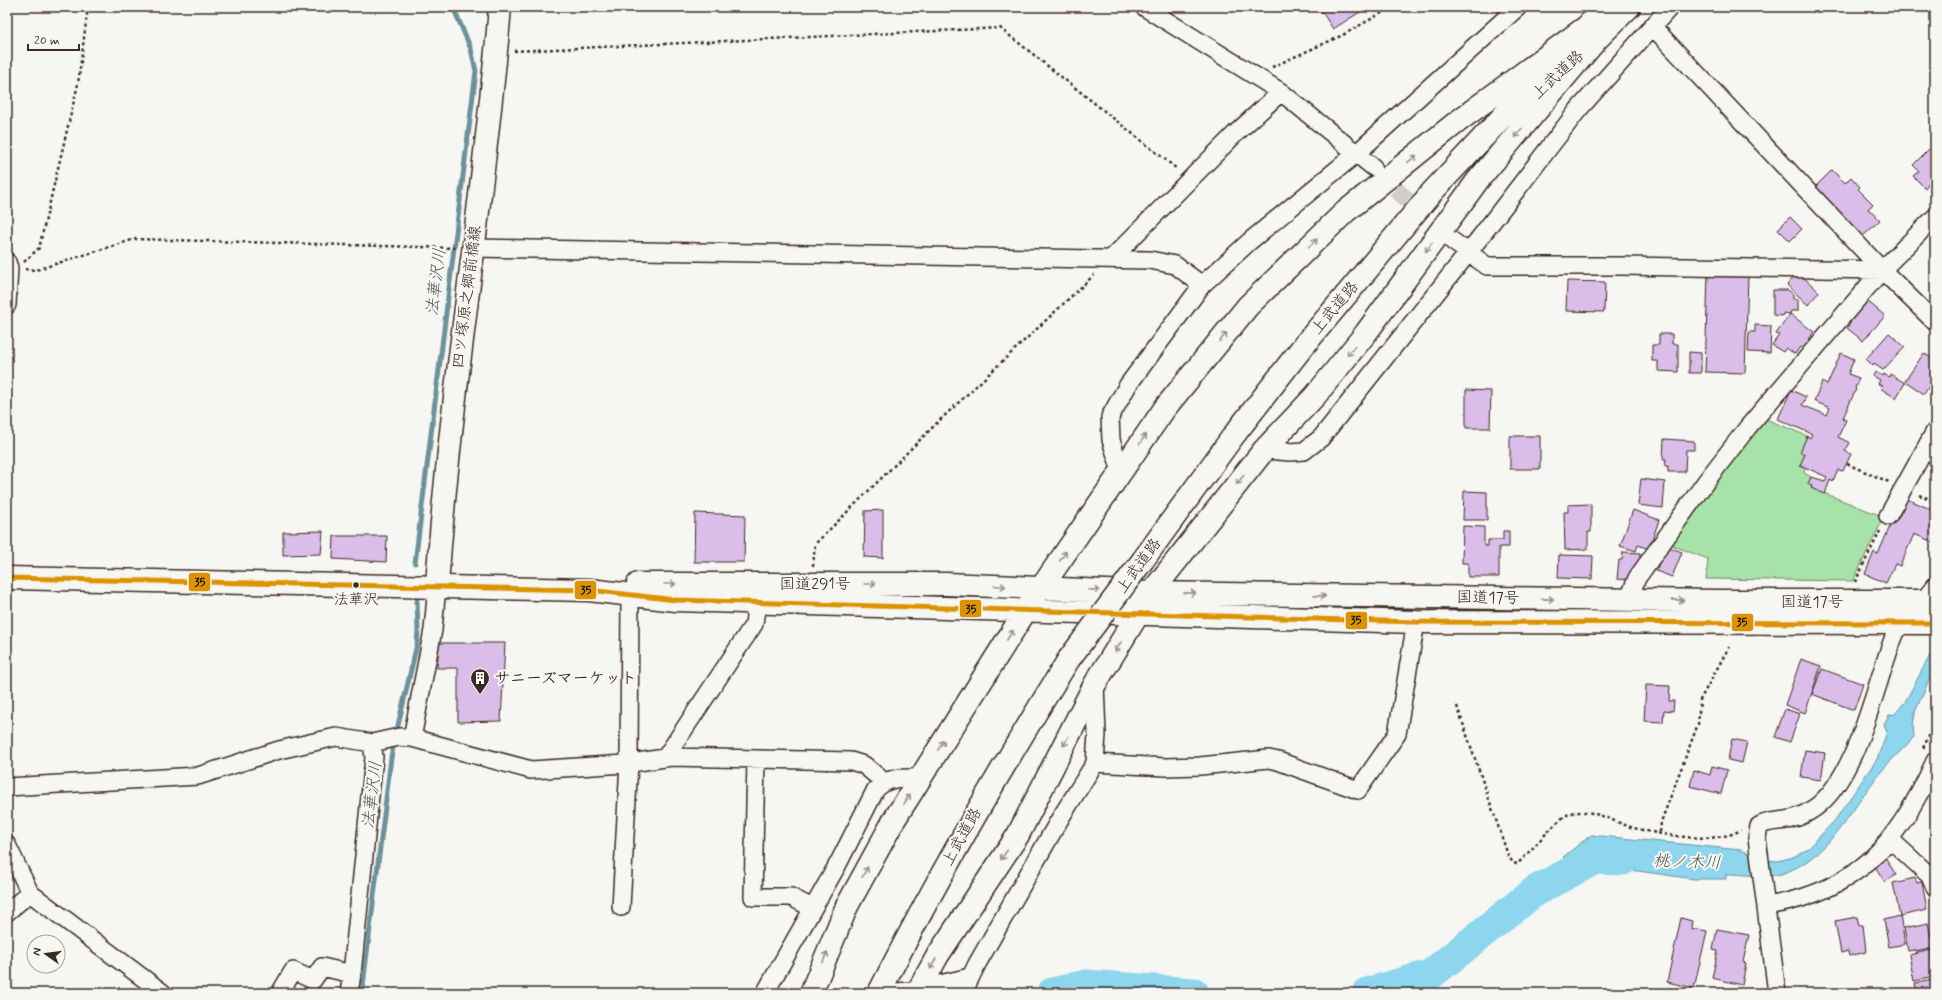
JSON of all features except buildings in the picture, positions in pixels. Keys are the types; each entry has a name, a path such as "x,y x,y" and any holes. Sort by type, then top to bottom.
{"main road":[{"name":"四ツ塚原之郷前橋線","path":"437,586 453,404 474,248 500,7"},
{"name":"上武道路","path":"1592,33 1605,7"},
{"name":"上武道路","path":"887,992 963,834 1009,755 1069,659 1234,435 1291,361 1433,191 1592,33 1628,7"},
{"path":"919,990 938,955 1018,835 1095,684 1151,593 1264,450 1315,396 1366,333 1478,180 1592,33"},
{"path":"811,993 847,906 894,820 1026,610 1165,408 1248,306 1345,212 1457,122 1592,33"},
{"name":"国道291号","path":"7,578 589,590 676,600 1138,614"},
{"name":"国道291号","path":"589,590 644,584 947,584 1042,588"},
{"name":"国道17号","path":"1042,588 1151,593 1633,600 1931,596"},
{"name":"国道17号","path":"1138,614 1416,622 1934,623"}],"street":[{"path":"1144,7 1280,92 1357,153 1373,168"},
{"path":"1121,471 1111,440 1110,417 1128,385 1202,285 1250,241 1357,153 1518,7"},
{"path":"1264,450 1290,452 1304,451 1321,438 1468,254 1578,110 1670,7"},
{"path":"1652,26 1882,270 1935,322"},
{"path":"1112,258 1235,134 1280,92"},
{"path":"1633,600 1632,591 1637,578 1727,453 1882,270 1935,217"},
{"path":"1451,240 1468,254 1487,266 1619,266 1882,270"},
{"path":"474,248 1112,258 1150,260 1175,265 1202,285"},
{"path":"7,305 8,265"},
{"path":"1888,516 1935,431"},
{"path":"412,738 433,630 437,586"},
{"path":"621,907 630,763 630,595"},
{"path":"1777,993 1758,832 1764,823 1792,819 1803,815 1826,798 1838,782 1866,720 1892,641 1901,623 1931,596"},
{"path":"665,758 754,624 756,602"},
{"path":"1095,763 1165,767 1200,766 1269,759 1358,790 1397,734 1416,622"},
{"path":"887,992 966,987 1061,817 1095,763 1097,734 1095,684"},
{"path":"7,787 198,776 279,750 336,737 372,743 398,737 412,738 531,770 630,763 665,758 850,761 864,765 883,782"},
{"path":"349,993 374,757 372,743"},
{"path":"1766,906 1794,901 1841,881 1870,860 1891,840 1916,802 1928,757"},
{"path":"756,759 753,897 791,897 812,908"},
{"path":"769,992 812,908 838,864 876,789 883,782 895,779 921,778"},
{"path":"1891,840 1934,880"},
{"path":"7,845 30,892 163,993"},
{"path":"7,912 30,892"},
{"path":"280,993 293,971 313,980 322,967 352,974"}],"path":[{"path":"39,248 78,84 88,7"},
{"path":"1253,75 1343,35 1392,7"},
{"path":"496,52 1000,28 1190,180"},
{"path":"8,265 36,270 135,239 442,248"},
{"path":"812,584 813,553 815,544 940,420 1112,258"},
{"path":"1854,588 1888,516"},
{"path":"1660,832 1661,822 1698,724 1700,700 1729,647"},
{"path":"1457,706 1508,855 1513,863 1517,864 1565,816 1579,811 1592,813 1633,828 1708,838 1732,835 1745,828 1758,832"},
{"path":"1928,757 1935,724"}],"green space":[{"path":"1761,417 1807,436 1801,452 1805,454 1801,465 1805,467 1804,473 1811,477 1808,484 1812,486 1811,488 1884,517 1853,581 1706,579 1708,559 1666,543"}],"water":[{"path":"1935,646 1935,666 1916,710 1913,724 1914,737 1880,773 1849,817 1826,845 1813,857 1798,867 1775,875 1762,876 1726,874 1726,879 1694,879 1631,870 1596,873 1563,857 1591,835 1741,850 1765,860 1778,861 1793,857 1808,849 1835,820 1877,759 1887,732 1884,724 1889,715 1895,714 1905,702"}],"waterway":[{"name":"法華沢川","path":"415,563 476,71 471,49 453,7"},
{"name":"法華沢川","path":"396,734 417,644 417,601"},
{"name":"法華沢川","path":"362,993 394,742"},
{"name":"桃ノ木川","path":"1367,993 1430,975 1535,891 1595,859 1623,860"},
{"name":"桃ノ木川","path":"1052,993 1086,985 1194,993"}],"tunnel":[{"path":"1377,172 1449,238"}],"transit line":[{"name":"35","path":"7,578 589,590 676,600 1416,622 1935,623"}],"place":[{"name":"法華沢","path":"356,585"},
{"name":"サニーズマーケット","path":"480,695"}]}
